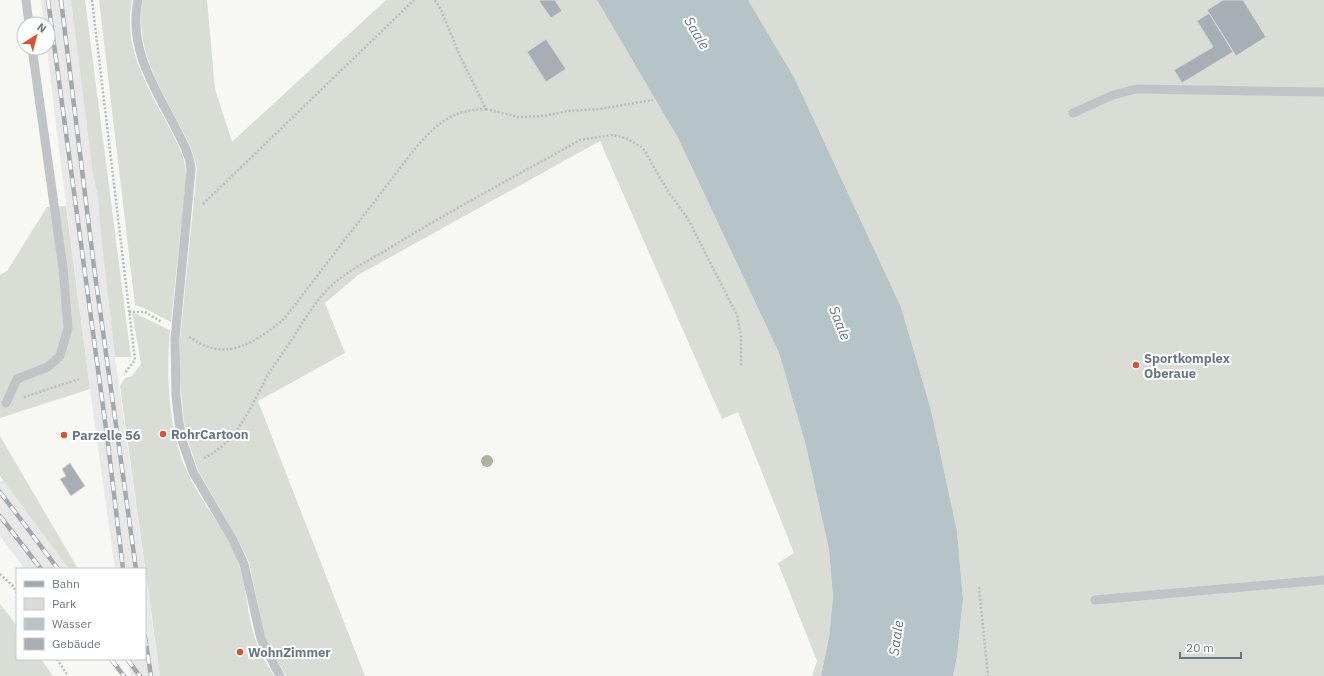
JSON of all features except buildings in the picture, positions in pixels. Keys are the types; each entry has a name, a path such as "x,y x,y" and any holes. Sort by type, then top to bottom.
{"lane":[{"path":"26,0 28,16"},
{"path":"138,0 136,32 141,59 151,82 184,143 190,161 192,181 186,220 174,359 176,396 182,436 188,460 200,486 233,540 244,564 260,639 280,676"},
{"path":"6,403 17,379 48,367 60,356 68,328 63,268 33,56"},
{"path":"1074,113 1113,95 1136,89 1324,92"},
{"path":"1095,600 1324,580"}],"path":[{"path":"92,0 135,360 124,374"},
{"path":"186,220 414,0"},
{"path":"435,0 441,10 460,56 486,108"},
{"path":"130,312 145,312 206,347 225,349 241,346 259,339 284,319 413,152 437,125 454,114 470,109 486,108 518,117 544,116 568,111 599,109 653,100"},
{"path":"188,460 200,460 211,455 231,437 251,409 258,392 273,366 313,306 333,284 435,220 580,140 599,136 612,134 626,138 643,148 667,190 688,219 737,315 741,337 741,367"},
{"path":"6,403 79,380"},
{"path":"0,574 13,586 16,591"},
{"path":"979,587 988,676"},
{"path":"58,660 68,676"}],"shaded area":[{"path":"41,0 71,0 93,175 98,197 115,357 145,568 115,568 48,56 56,56 56,16 43,16"},
{"path":"3,480 68,568 24,568 0,536 0,482"},
{"path":"146,578 160,676 131,676 128,660 146,660"}],"green space":[{"path":"71,0 85,0 131,357 115,357 98,197 93,175"},
{"path":"99,0 132,0 130,17 131,33 138,64 151,94 178,144 185,165 186,180 171,322 135,305"},
{"path":"143,0 207,0 215,89 232,142 386,0 597,0 678,138 779,353 805,442 829,550 833,597 829,637 821,676 812,676 817,661 778,563 794,553 738,412 722,419 600,141 358,275 325,303 345,353 258,401 365,676 286,676 265,638 249,562 198,470 188,441 184,422 180,379 180,340 197,169 190,146 156,79 145,49 141,17"},
{"name":"Sportkomplex Oberaue","path":"748,0 1324,0 1324,676 953,676 957,657 963,599 957,531 931,410 901,307 794,77"},
{"path":"66,206 90,389 0,418 0,275 7,271 47,207"},
{"path":"132,312 170,330 168,366 170,403 172,422 181,457 194,486 223,531 235,555 240,567 253,632 266,663 274,676 160,676 120,386 125,378 132,376 141,364"},
{"path":"0,436 77,568 68,568 0,476"},
{"path":"0,604 16,625 16,660 42,660 53,676 0,676"}],"water":[{"name":"Saale","path":"597,0 748,0 794,77 901,307 931,410 957,531 963,599 957,657 953,676 821,676 829,637 833,597 829,550 805,442 779,353 678,138"}],"railway":[{"path":"48,0 107,436 123,568"},
{"path":"61,0 94,267 136,568"},
{"path":"0,492 57,568"},
{"path":"0,516 40,568"},
{"path":"146,644 151,676"},
{"path":"112,660 124,676"},
{"path":"128,660 140,676"}],"place":[{"name":"Sportkomplex Oberaue","path":"1136,365"},
{"name":"RohrCartoon","path":"163,434"},
{"name":"Parzelle 56","path":"64,435"},
{"name":"WohnZimmer","path":"240,652"}]}
